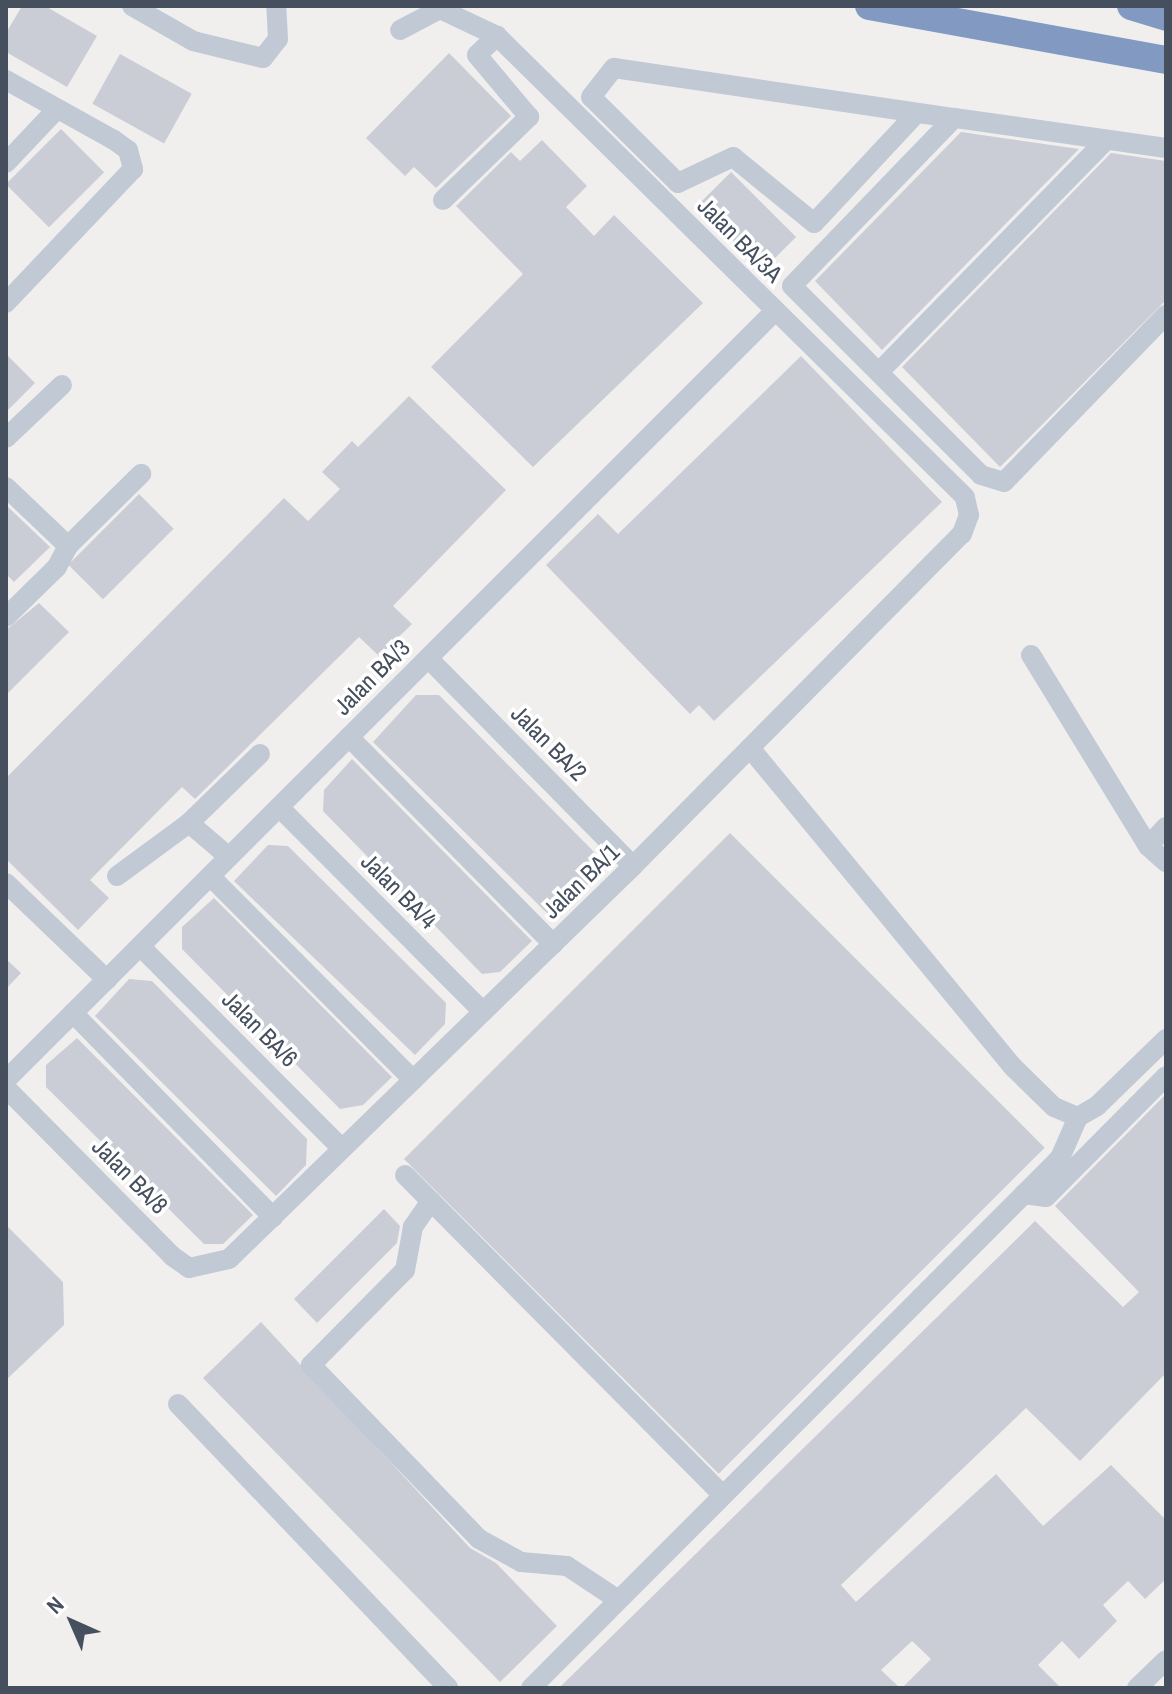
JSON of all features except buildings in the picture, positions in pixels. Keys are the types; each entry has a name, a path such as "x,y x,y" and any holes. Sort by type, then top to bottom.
{"highway":[{"path":"869,6 1166,60"},
{"path":"1131,6 1166,17"}],"street":[{"path":"132,6 193,41 263,58 278,39 276,6"},
{"name":"Jalan BA/3A","path":"400,30 440,9 497,36 965,497 969,515 962,534"},
{"path":"443,200 529,117 477,55 497,36"},
{"path":"913,117 814,223 733,157 678,183 591,97 614,68 913,117 954,118 1103,143 1166,148"},
{"path":"6,80 114,140 133,169 6,303"},
{"path":"6,163 57,109"},
{"path":"954,118 792,286 981,475 1004,482 1166,315"},
{"path":"880,371 1103,143"},
{"name":"Jalan BA/3","path":"6,1080 775,311"},
{"path":"6,438 62,385"},
{"path":"8,611 141,474"},
{"path":"6,487 68,546"},
{"name":"Jalan BA/1","path":"229,1259 633,866 962,534"},
{"path":"1031,655 1148,846 1166,862"},
{"name":"Jalan BA/2","path":"428,658 633,866"},
{"path":"349,737 553,944"},
{"path":"750,748 1013,1067 1037,1094 1078,1117"},
{"path":"117,876 189,823 260,754"},
{"name":"Jalan BA/4","path":"279,807 483,1012"},
{"path":"189,823 229,857"},
{"path":"1148,846 1166,827"},
{"path":"210,876 413,1080"},
{"path":"6,883 107,980"},
{"name":"Jalan BA/6","path":"140,946 342,1149"},
{"path":"73,1013 273,1217"},
{"path":"531,1688 720,1492 1060,1158 1078,1117 1166,1039"},
{"path":"1024,1194 1046,1197 1166,1076"},
{"name":"Jalan BA/8","path":"6,1088 172,1256 189,1268 229,1259"},
{"path":"405,1175 720,1492"},
{"path":"431,1201 413,1227 405,1270 311,1365 479,1539 521,1562 567,1566 617,1599"},
{"path":"178,1404 448,1688"},
{"path":"1137,1688 1166,1660"}]}
